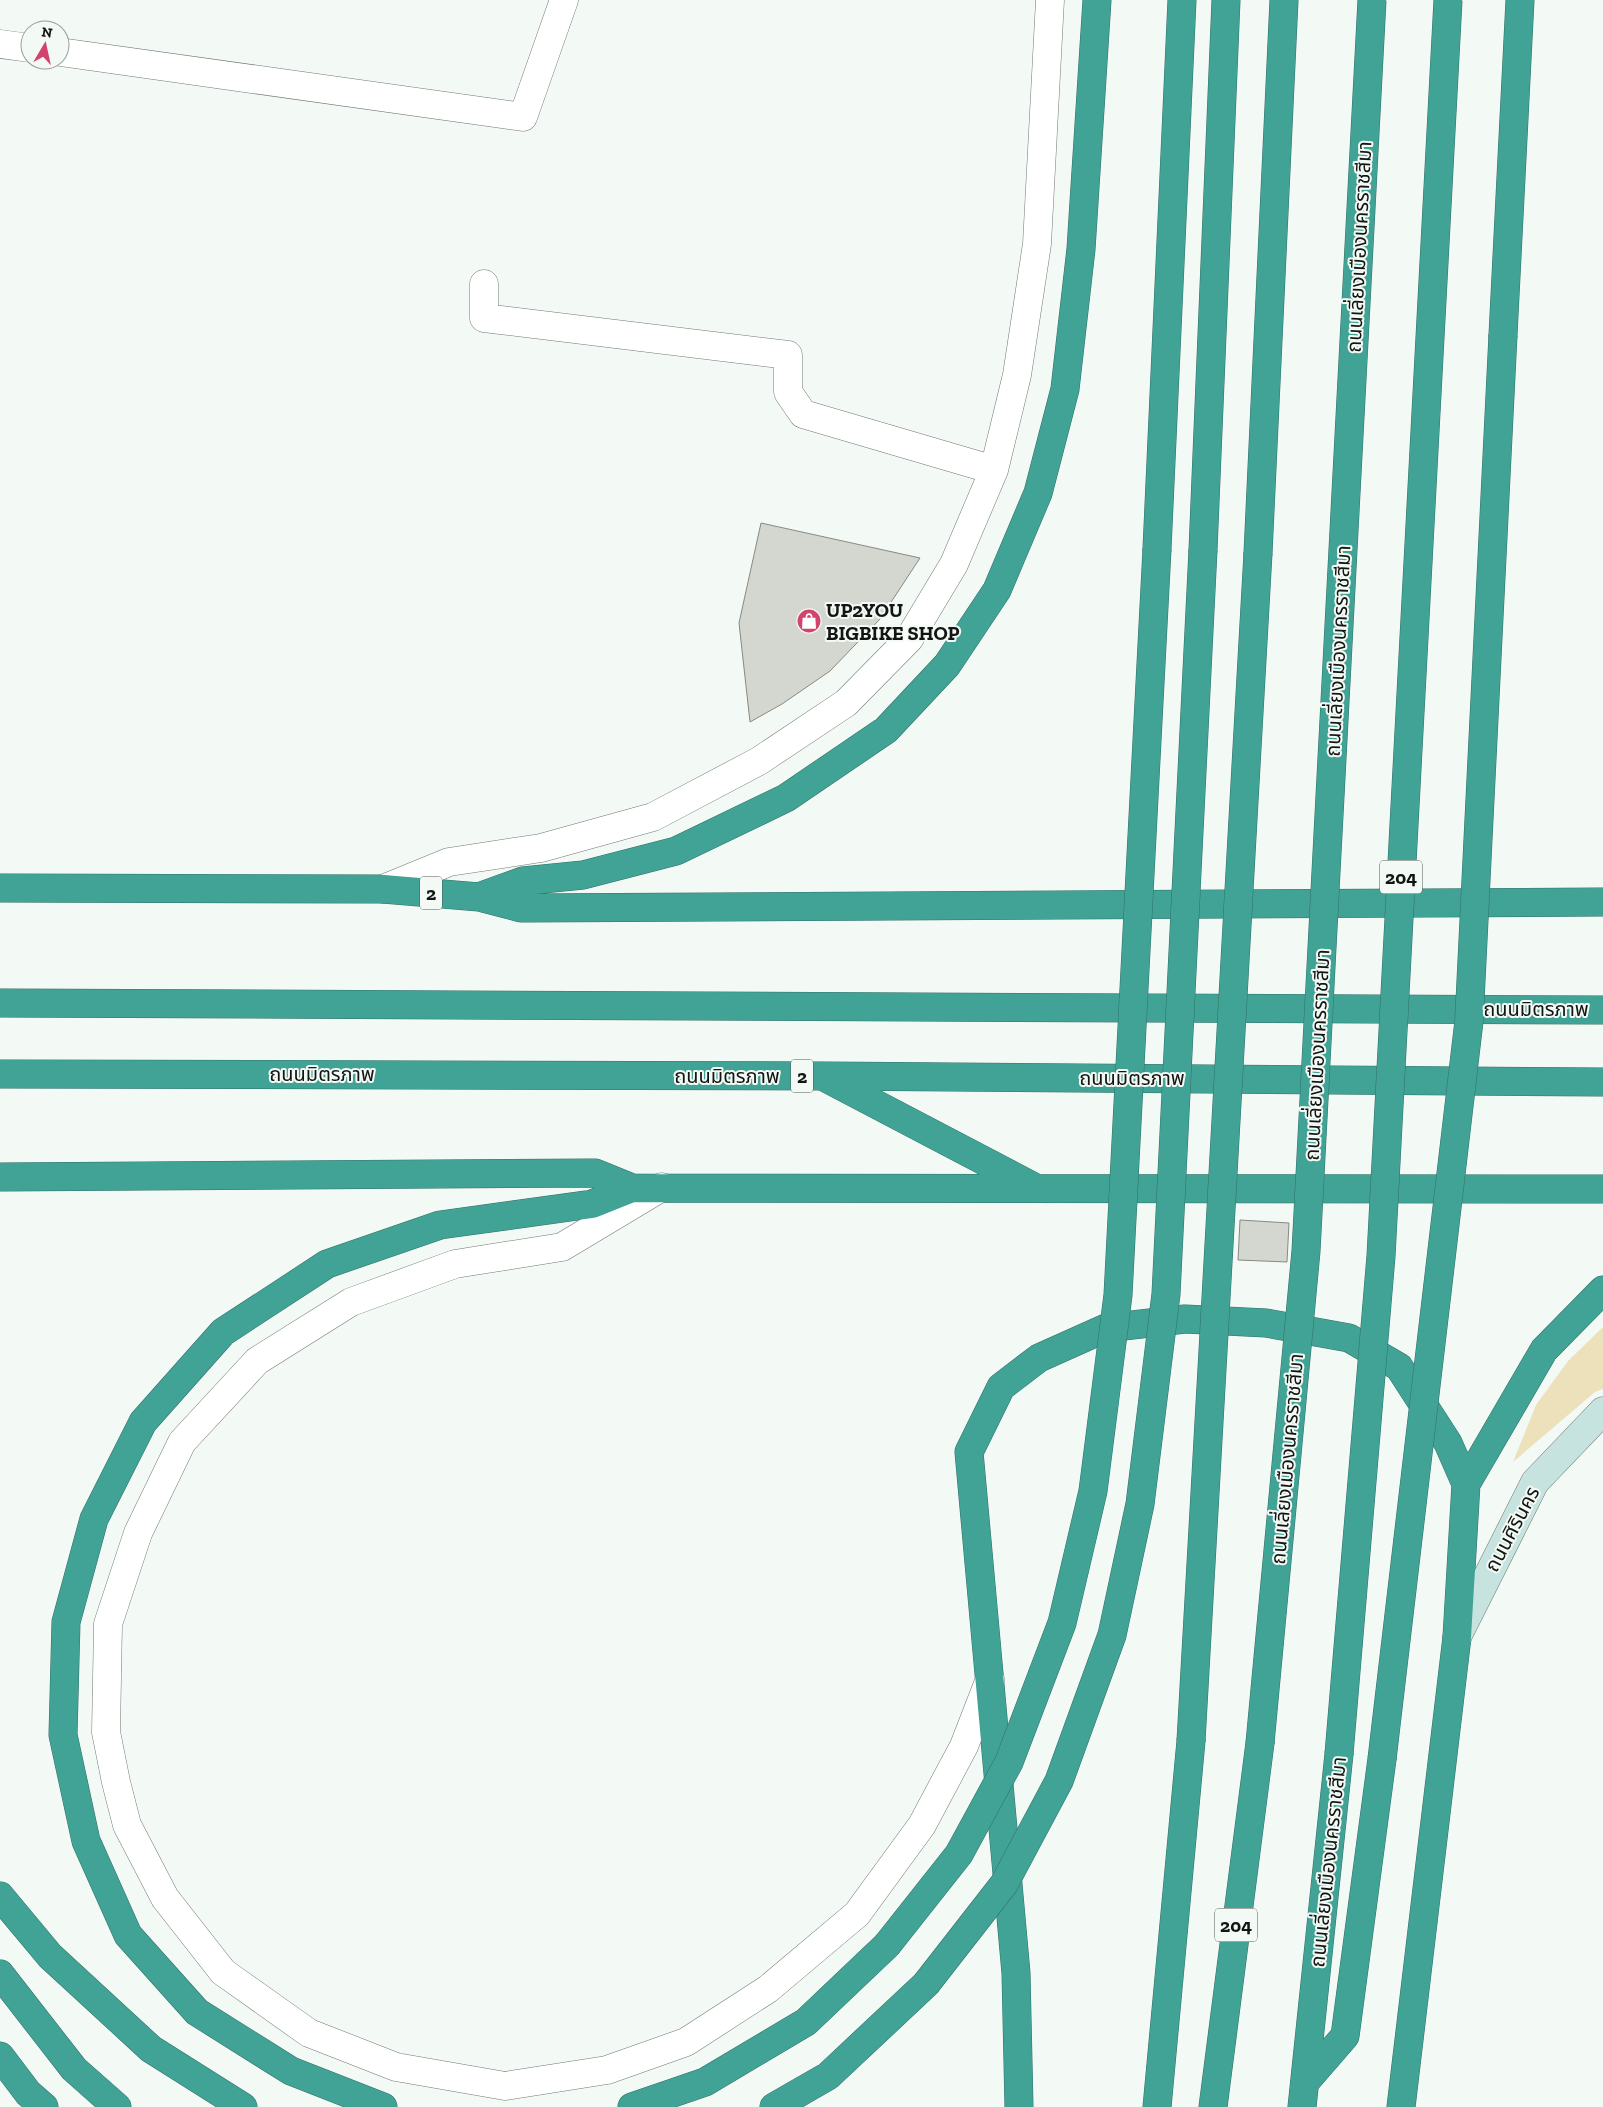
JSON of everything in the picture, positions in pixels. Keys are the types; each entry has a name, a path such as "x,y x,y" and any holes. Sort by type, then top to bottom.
{"highway":[{"path":"479,897 523,881 583,875 676,852 786,798 886,730 947,664 998,590 1038,493 1065,389 1081,249 1097,0"},
{"path":"632,2107 705,2082 806,2022 887,1945 959,1854 1009,1762 1062,1623 1093,1490 1118,1295 1182,0"},
{"path":"774,2107 828,2076 926,1984 1004,1884 1059,1781 1112,1636 1140,1504 1166,1294 1203,550 1226,0"},
{"path":"1157,2107 1191,1741 1258,553 1284,0"},
{"name":"ถนนเลี่ยงเมืองนครราชสีมา","path":"1213,2107 1260,1743 1306,1251 1372,0"},
{"name":"ถนนเลี่ยงเมืองนครราชสีมา","path":"1304,2094 1339,1754 1381,1256 1448,0"},
{"path":"1304,2094 1345,2036 1382,1759 1469,1021 1520,0"},
{"path":"8,888 383,890"},
{"name":"2","path":"383,890 479,897"},
{"path":"479,897 521,908 1603,902"},
{"name":"ถนนมิตรภาพ","path":"0,1003 1603,1010"},
{"name":"ถนนมิตรภาพ","path":"0,1074 823,1076 1603,1082"},
{"path":"823,1076 1037,1189"},
{"path":"0,1177 596,1173 632,1188"},
{"path":"384,2107 290,2072 197,2012 128,1935 86,1842 63,1735 66,1622 94,1519 143,1422 223,1332 327,1264 440,1225 592,1204 632,1188 1603,1189"},
{"path":"1401,2107 1456,1637 1466,1484 1544,1350 1603,1290"},
{"path":"1019,2107 1016,1973 969,1452 1001,1387 1039,1358 1106,1328 1185,1319 1266,1322 1349,1338 1399,1367 1448,1443 1466,1484"},
{"path":"0,1896 50,1956 151,2049 243,2107"},
{"path":"0,1974 74,2069 117,2107"},
{"path":"0,2056 28,2093 44,2107"}],"street":[{"path":"70,53 523,117 564,0"},
{"path":"383,890 449,862 541,848 653,817 759,761 846,703 909,639 954,564 994,470 1017,375 1037,244 1050,0"},
{"path":"0,44 20,47"},
{"path":"484,284 484,318 788,355 788,392 803,414 994,470"},
{"path":"662,1187 562,1247 455,1264 351,1302 258,1361 182,1442 138,1533 108,1624 106,1732 116,1782 126,1825 165,1898 223,1972 309,2033 387,2064 505,2086 607,2070 686,2042 768,1989 857,1914 922,1825 964,1746 990,1679"},
{"name":"ถนนศิรินคร","path":"1456,1637 1535,1482 1603,1411"}],"shaded area":[{"path":"1603,1327 1603,1389 1595,1392 1513,1462 1536,1405 1568,1361"}],"building":[{"name":"UP2YOU BIGBIKE SHOP","path":"761,523 920,558 880,619 830,671 782,704 750,722 739,623"},
{"path":"1240,1220 1289,1223 1287,1262 1238,1260"}],"place":[{"name":"UP2YOU BIGBIKE SHOP","path":"809,621"}]}
